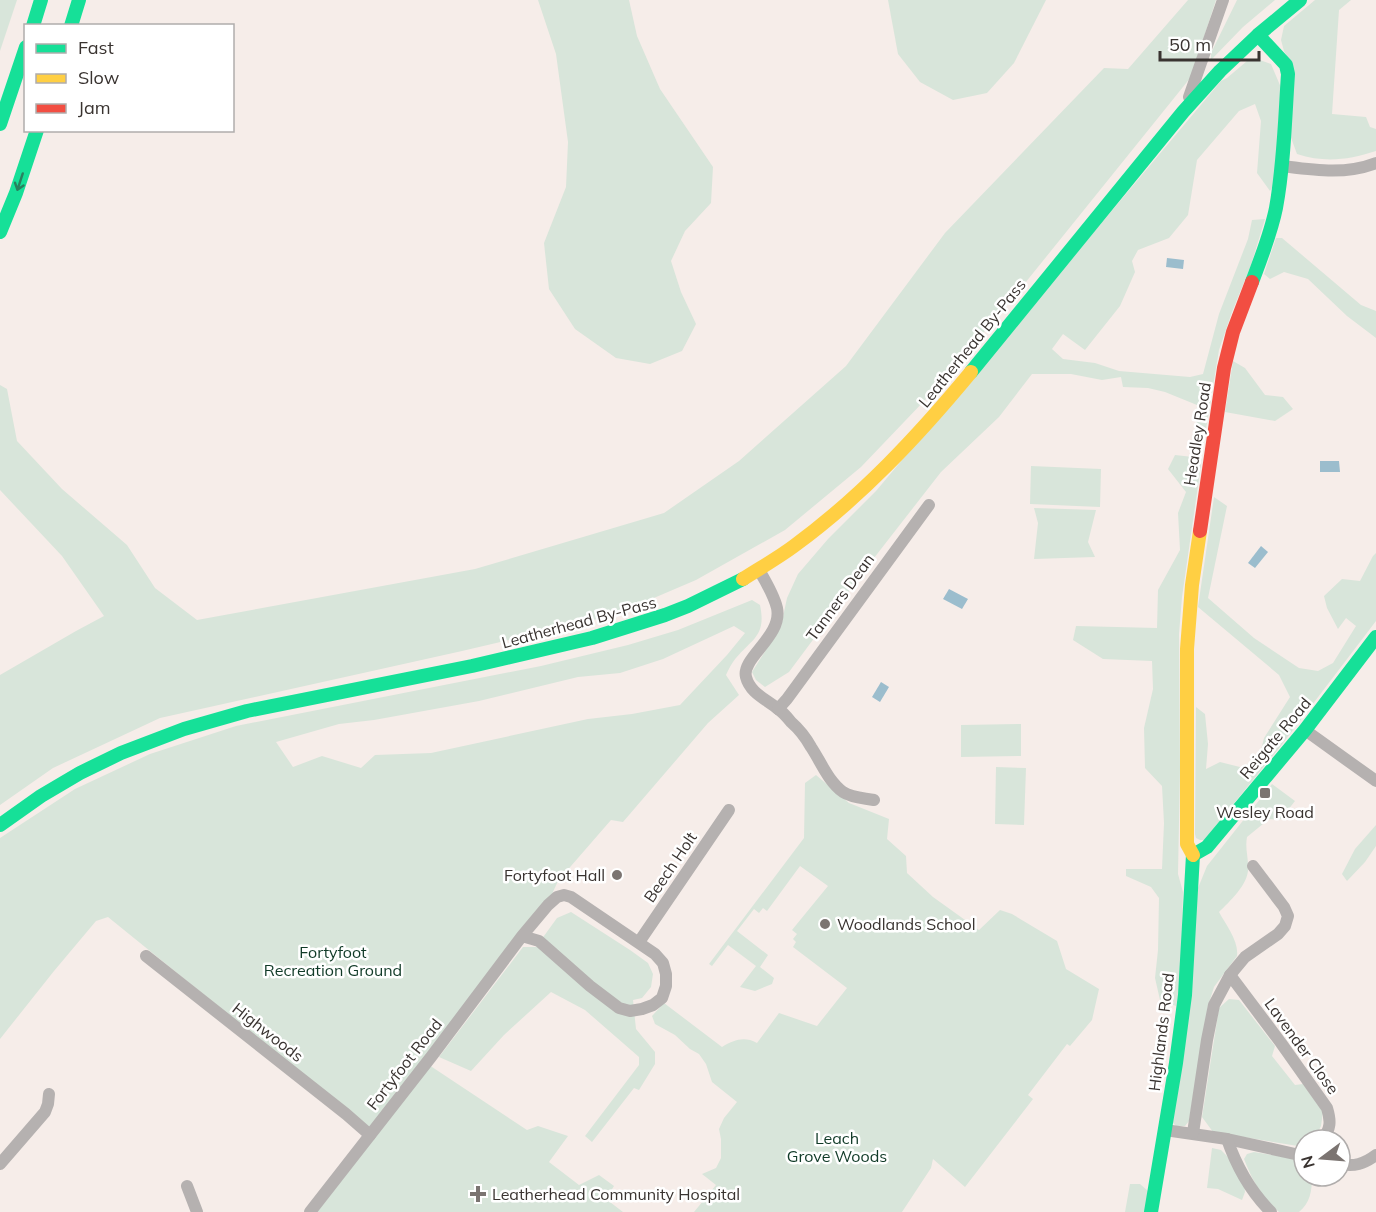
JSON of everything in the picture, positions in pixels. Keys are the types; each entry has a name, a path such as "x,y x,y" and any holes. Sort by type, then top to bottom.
{"main road":[{"path":"34,24 41,0"},
{"path":"72,24 80,0"},
{"name":"Leatherhead By-Pass","path":"0,825 38,798 98,764 130,749 186,729 235,715 548,650 607,634 658,619 759,570 802,541 884,470 936,414 1220,71 1300,0"},
{"name":"Headley Road","path":"1193,855 1187,844 1188,633 1193,577 1224,368 1233,332 1267,243 1276,209 1282,166 1288,74 1286,65 1258,35"},
{"path":"0,124 24,53"},
{"path":"0,232 36,132"},
{"name":"Reigate Road","path":"1193,855 1207,847 1305,730 1376,637"},
{"name":"Highlands Road","path":"1151,1212 1185,995 1193,855"}],"street":[{"path":"1184,112 1223,0"},
{"path":"1282,166 1338,171 1376,163"},
{"name":"Tanners Dean","path":"778,709 929,505"},
{"path":"759,570 774,600 777,619 775,627 751,661 746,677 754,692 778,709 801,732 832,781 844,792 855,797 874,800"},
{"path":"1305,730 1376,781"},
{"name":"Beech Holt","path":"639,942 729,810"},
{"path":"1193,1133 1214,1005 1230,975 1245,957 1286,926 1288,916 1284,907 1253,866"},
{"name":"Fortyfoot Road","path":"310,1212 522,936 557,897 571,897 655,954 663,963 666,974 666,986 662,998 642,1009 630,1011 620,1008 590,986 539,941 522,936"},
{"name":"Highwoods","path":"146,956 370,1135"},
{"name":"Lavender Close","path":"1230,975 1327,1108 1330,1119 1329,1128"},
{"path":"0,1164 45,1112 49,1094"},
{"path":"1165,1130 1227,1139 1292,1153"},
{"path":"1227,1139 1252,1190 1271,1212"},
{"path":"1352,1165 1367,1162 1376,1155"},
{"path":"188,1186 197,1212"}],"green space":[{"path":"0,0 17,0 0,51"},
{"path":"538,0 629,0 637,36 660,89 713,167 711,203 685,231 671,261 681,292 696,324 682,351 650,364 616,358 575,329 549,289 544,243 566,187 568,142 556,54"},
{"path":"888,0 1046,0 1014,63 987,93 953,100 920,82 898,54"},
{"path":"1188,0 1216,0 1191,77 1009,303 926,399 861,467 785,530 696,580 614,615 160,718 53,768 0,805 0,675 104,616 62,556 0,490 0,385 7,389 17,441 62,489 127,545 155,588 197,620 475,569 664,513 739,461 846,366 945,233 1104,68 1128,69"},
{"path":"1237,0 1275,0 1243,27 1211,60 1211,53"},
{"path":"1315,0 1351,0 1339,10 1332,114 1366,117 1370,127 1376,129 1376,151 1356,157 1337,159 1317,159 1297,154 1290,135 1291,64 1281,40 1284,26"},
{"path":"1257,59 1271,64 1282,90 1275,183 1270,191 1257,173 1261,121 1255,104 1239,111 1197,160 1188,215 1169,238 1138,250 1132,261 1135,272 1120,306 1085,350 1063,334 1052,349 1063,359 1095,363 1119,371 1190,377 1203,374 1219,314 1248,239 1252,220 1265,219 1251,265 1219,350 1203,447 1196,438 1197,405 1165,392 1148,388 1123,387 1121,377 1102,380 1071,374 1032,374 999,417 941,472 789,672 765,687 756,680 752,672 781,626 787,598 798,574 828,539 876,491 1221,81 1247,61"},
{"path":"1276,238 1282,238 1361,305 1376,311 1376,338 1347,316 1308,279 1284,272 1270,279 1264,274"},
{"path":"1233,361 1245,368 1265,395 1283,397 1293,409 1275,421 1225,412"},
{"path":"1175,455 1202,458 1182,597 1179,634 1178,874 1183,892 1180,986 1176,1006 1160,1000 1155,978 1159,898 1151,887 1126,876 1126,869 1162,869 1164,823 1162,786 1145,768 1144,728 1153,689 1152,661 1103,659 1073,640 1076,626 1157,628 1158,590 1180,550 1178,513 1186,492 1168,469"},
{"path":"1031,466 1101,469 1100,507 1030,504"},
{"path":"1214,497 1227,506 1208,598 1254,638 1299,668 1318,671 1333,663 1356,626 1346,618 1338,629 1327,608 1324,596 1342,579 1360,581 1376,553 1376,621 1280,747 1204,840 1200,840 1195,834 1196,707 1205,714 1208,744 1206,769 1220,762 1244,768 1261,750 1264,738 1290,697 1279,675 1198,607"},
{"path":"1034,508 1096,510 1088,542 1095,557 1034,559 1038,523"},
{"name":"Fortyfoot Recreation Ground","path":"752,600 760,605 762,616 759,631 733,662 726,675 739,695 708,723 623,822 611,820 558,881 552,894 423,1059 527,1130 538,1126 568,1136 549,1162 579,1185 599,1175 614,1186 606,1199 623,1212 317,1212 377,1135 108,917 96,921 0,1039 0,838 75,789 150,754 236,726 541,666 628,645 678,630","holes":["734,626 745,633 680,705 588,719 431,753 375,755 361,768 322,756 293,767 276,742 339,724 479,701 578,677 620,673 663,659"]},
{"path":"1021,724 1021,756 961,757 961,725"},
{"path":"996,767 1026,768 1024,825 995,824"},
{"name":"Leach Grove Woods","path":"816,775 849,803 889,819 887,839 906,856 907,873 933,897 979,930 1000,910 1012,914 1057,941 1066,969 1099,989 1092,1020 1070,1046 1067,1044 1028,1095 1033,1099 965,1187 933,1159 931,1168 902,1212 694,1212 716,1185 702,1174 716,1168 721,1158 719,1129 724,1118 737,1102 712,1082 706,1064 699,1054 675,1035 655,1024 652,1016 664,1003 722,1047 739,1040 757,1043 779,1013 817,1026 847,988 793,947 796,942 793,939 797,934 792,930 828,886 800,866 767,911 763,908 759,913 754,909 737,931 768,955 760,967 774,978 772,984 755,991 740,987 756,966 728,945 712,966 709,964 804,838 805,783"},
{"path":"1272,784 1295,801 1280,820 1269,819 1247,837 1248,872 1246,879 1219,912 1234,939 1237,956 1214,987 1208,1006 1189,1121 1185,1126 1176,1126 1172,1122 1198,888 1207,866"},
{"path":"1376,825 1376,846 1347,881 1342,874 1355,849"},
{"path":"571,912 648,963 653,974 651,987 642,998 633,1000 636,1029 655,1052 655,1064 639,1090 634,1088 592,1142 585,1136 639,1065 639,1057 585,1010 551,992 504,1035 471,1071 439,1057 523,947 536,947 557,918"},
{"path":"1229,999 1239,1000 1275,1046 1272,1056 1295,1085 1303,1084 1323,1112 1320,1128 1292,1128 1292,1145 1213,1132 1202,1117 1219,1008"},
{"path":"1212,1148 1221,1150 1243,1178 1245,1192 1242,1200 1218,1189 1207,1188"},
{"path":"1254,1152 1292,1158 1292,1188 1312,1188 1306,1205 1299,1212 1279,1212 1272,1206 1254,1181 1244,1159 1247,1154"},
{"path":"1130,1184 1140,1184 1148,1191 1145,1212 1125,1212"}],"water":[{"path":"1167,258 1184,260 1183,269 1166,267"},
{"path":"1320,461 1339,461 1340,472 1320,472"},
{"path":"1261,546 1268,552 1255,568 1248,563"},
{"path":"949,589 968,599 962,609 943,599"},
{"path":"881,682 889,687 880,702 872,697"}],"traffic: fast":[{"path":"34,24 41,0"},
{"path":"72,24 79,0"},
{"path":"971,372 1183,112 1220,71 1300,0"},
{"path":"1252,282 1269,236 1279,191 1288,74 1286,65 1258,35"},
{"path":"0,124 24,53"},
{"path":"0,232 36,132"},
{"path":"0,825 41,796 80,773 121,753 184,729 247,711 472,666 592,638 665,615 743,579"},
{"path":"1193,855 1207,847 1305,730 1376,637"},
{"path":"1151,1212 1185,995 1193,855"}],"traffic: slow":[{"path":"743,579 794,546 842,507 888,465 971,372"},
{"path":"1193,855 1187,844 1187,649 1192,585 1200,531"}],"traffic: jam":[{"path":"1200,531 1224,368 1233,332 1252,282"}],"place":[{"name":"Wesley Road","path":"1265,793"},
{"name":"Fortyfoot Hall","path":"617,875"},
{"name":"Woodlands School","path":"825,924"},
{"name":"Leatherhead Community Hospital","path":"478,1194"}]}
